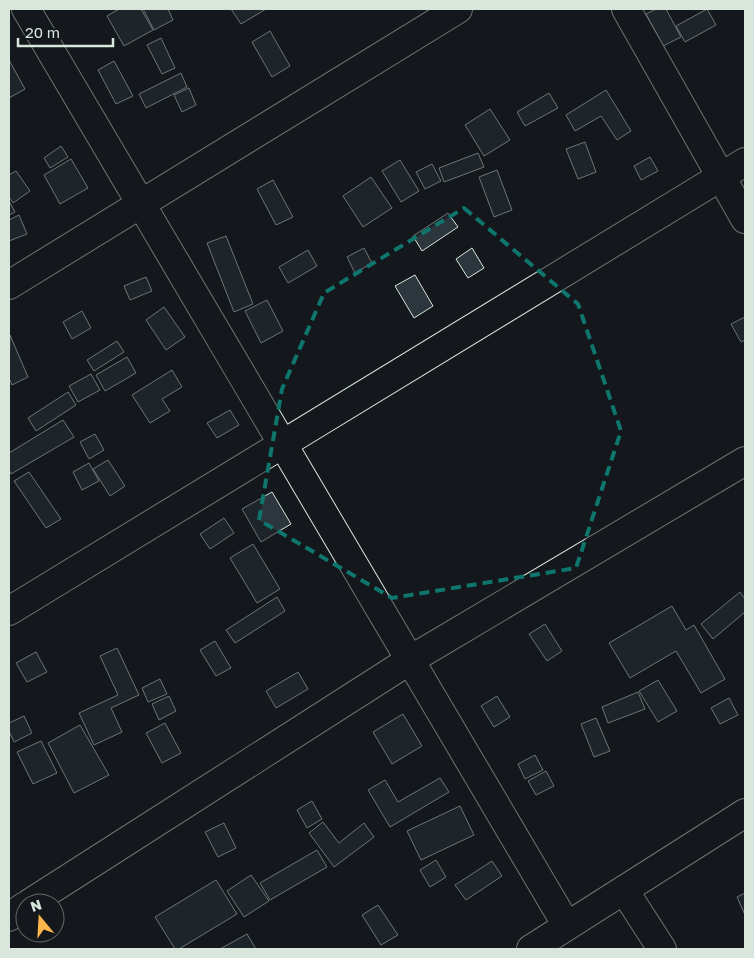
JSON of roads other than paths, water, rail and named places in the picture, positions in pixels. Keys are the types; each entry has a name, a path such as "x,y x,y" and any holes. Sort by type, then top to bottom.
{"street":[{"path":"26,9 567,926"},
{"path":"9,285 458,9"},
{"path":"626,9 745,218"},
{"path":"9,611 745,162"},
{"path":"46,893 410,660 745,461"},
{"path":"531,949 745,813"},
{"path":"624,890 662,949"}]}
